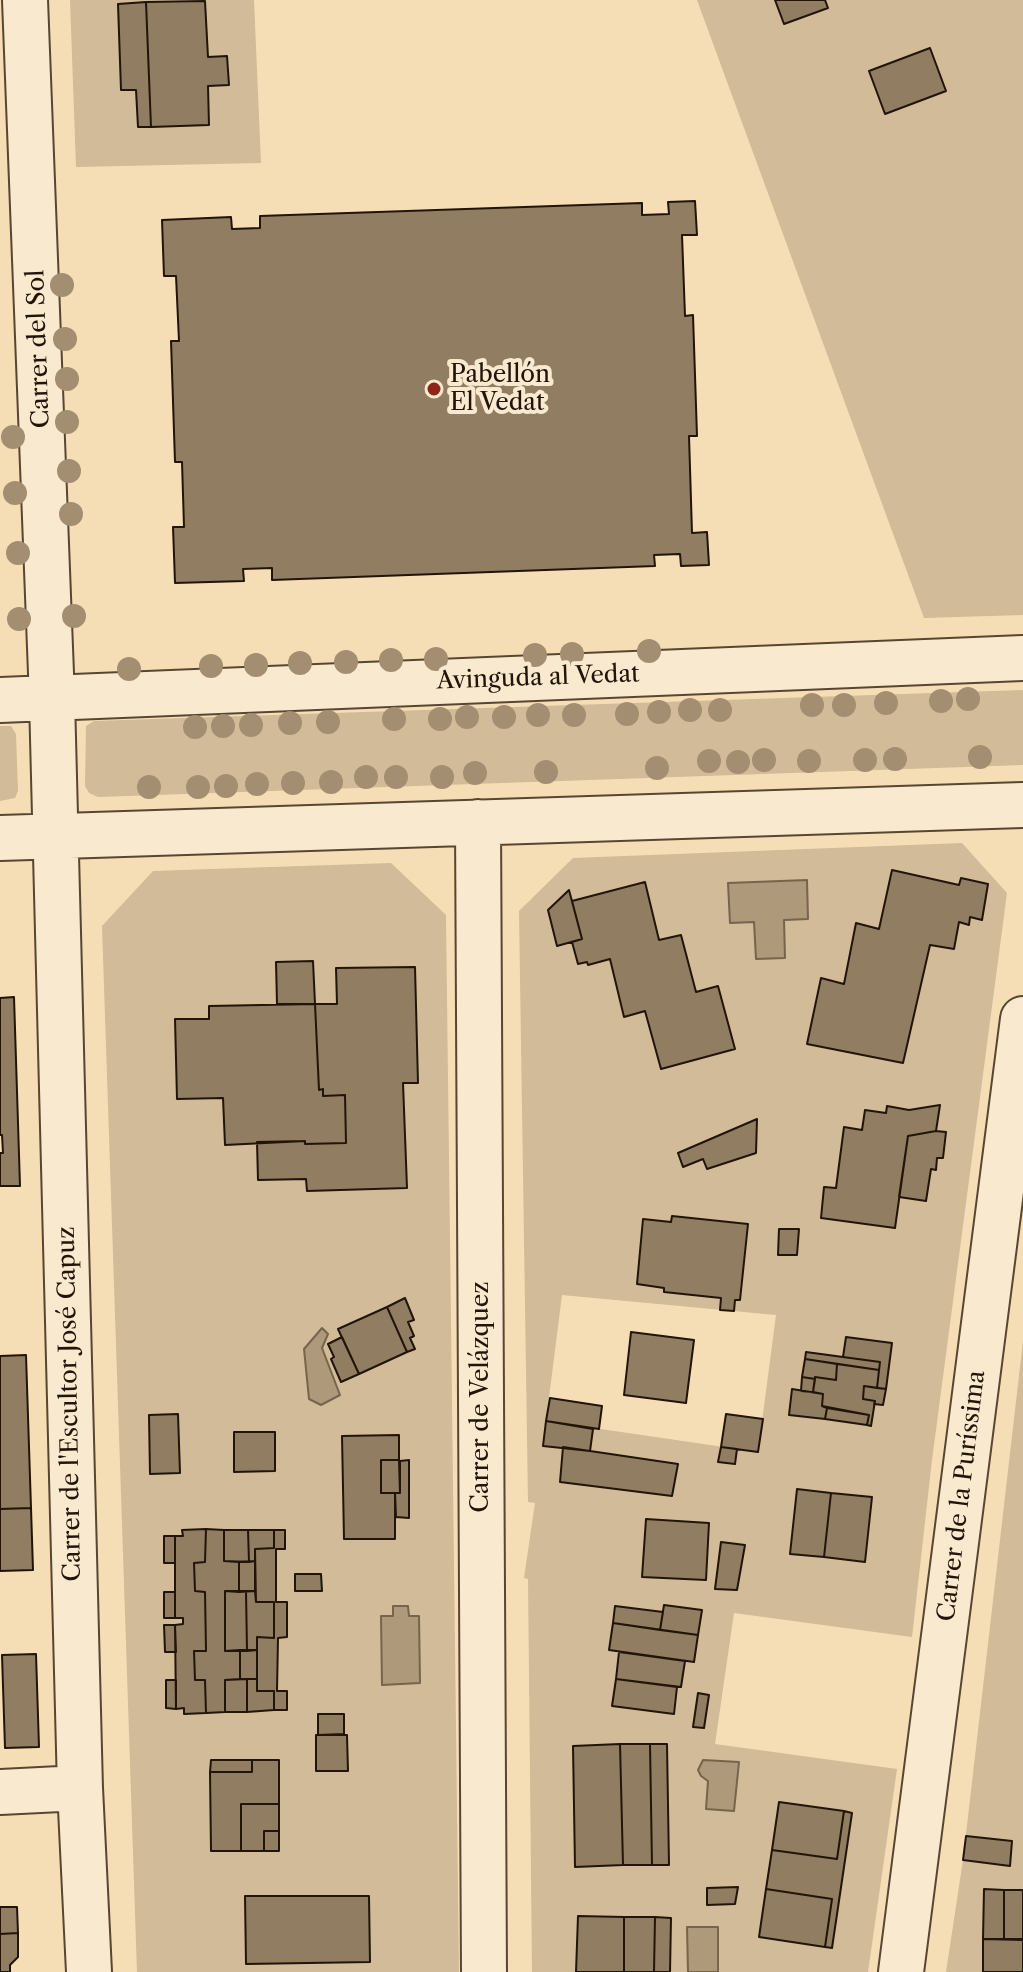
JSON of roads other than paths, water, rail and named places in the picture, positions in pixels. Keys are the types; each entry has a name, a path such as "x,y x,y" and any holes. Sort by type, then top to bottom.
{"street":[{"name":"Carrer del Sol","path":"25,0 16,157 52,699"},
{"name":"Avinguda al Vedat","path":"0,700 1023,658"},
{"path":"52,699 55,836"},
{"path":"0,838 1023,805"},
{"name":"Carrer de Velázquez","path":"478,822 484,1972"},
{"name":"Carrer de l'Escultor José Capuz","path":"55,836 80,1788 89,1972"},
{"name":"Carrer de la Puríssima","path":"901,1972 1023,1019"},
{"path":"0,1792 80,1788"}],"place":[{"name":"Pabellón El Vedat","path":"434,389"}]}
